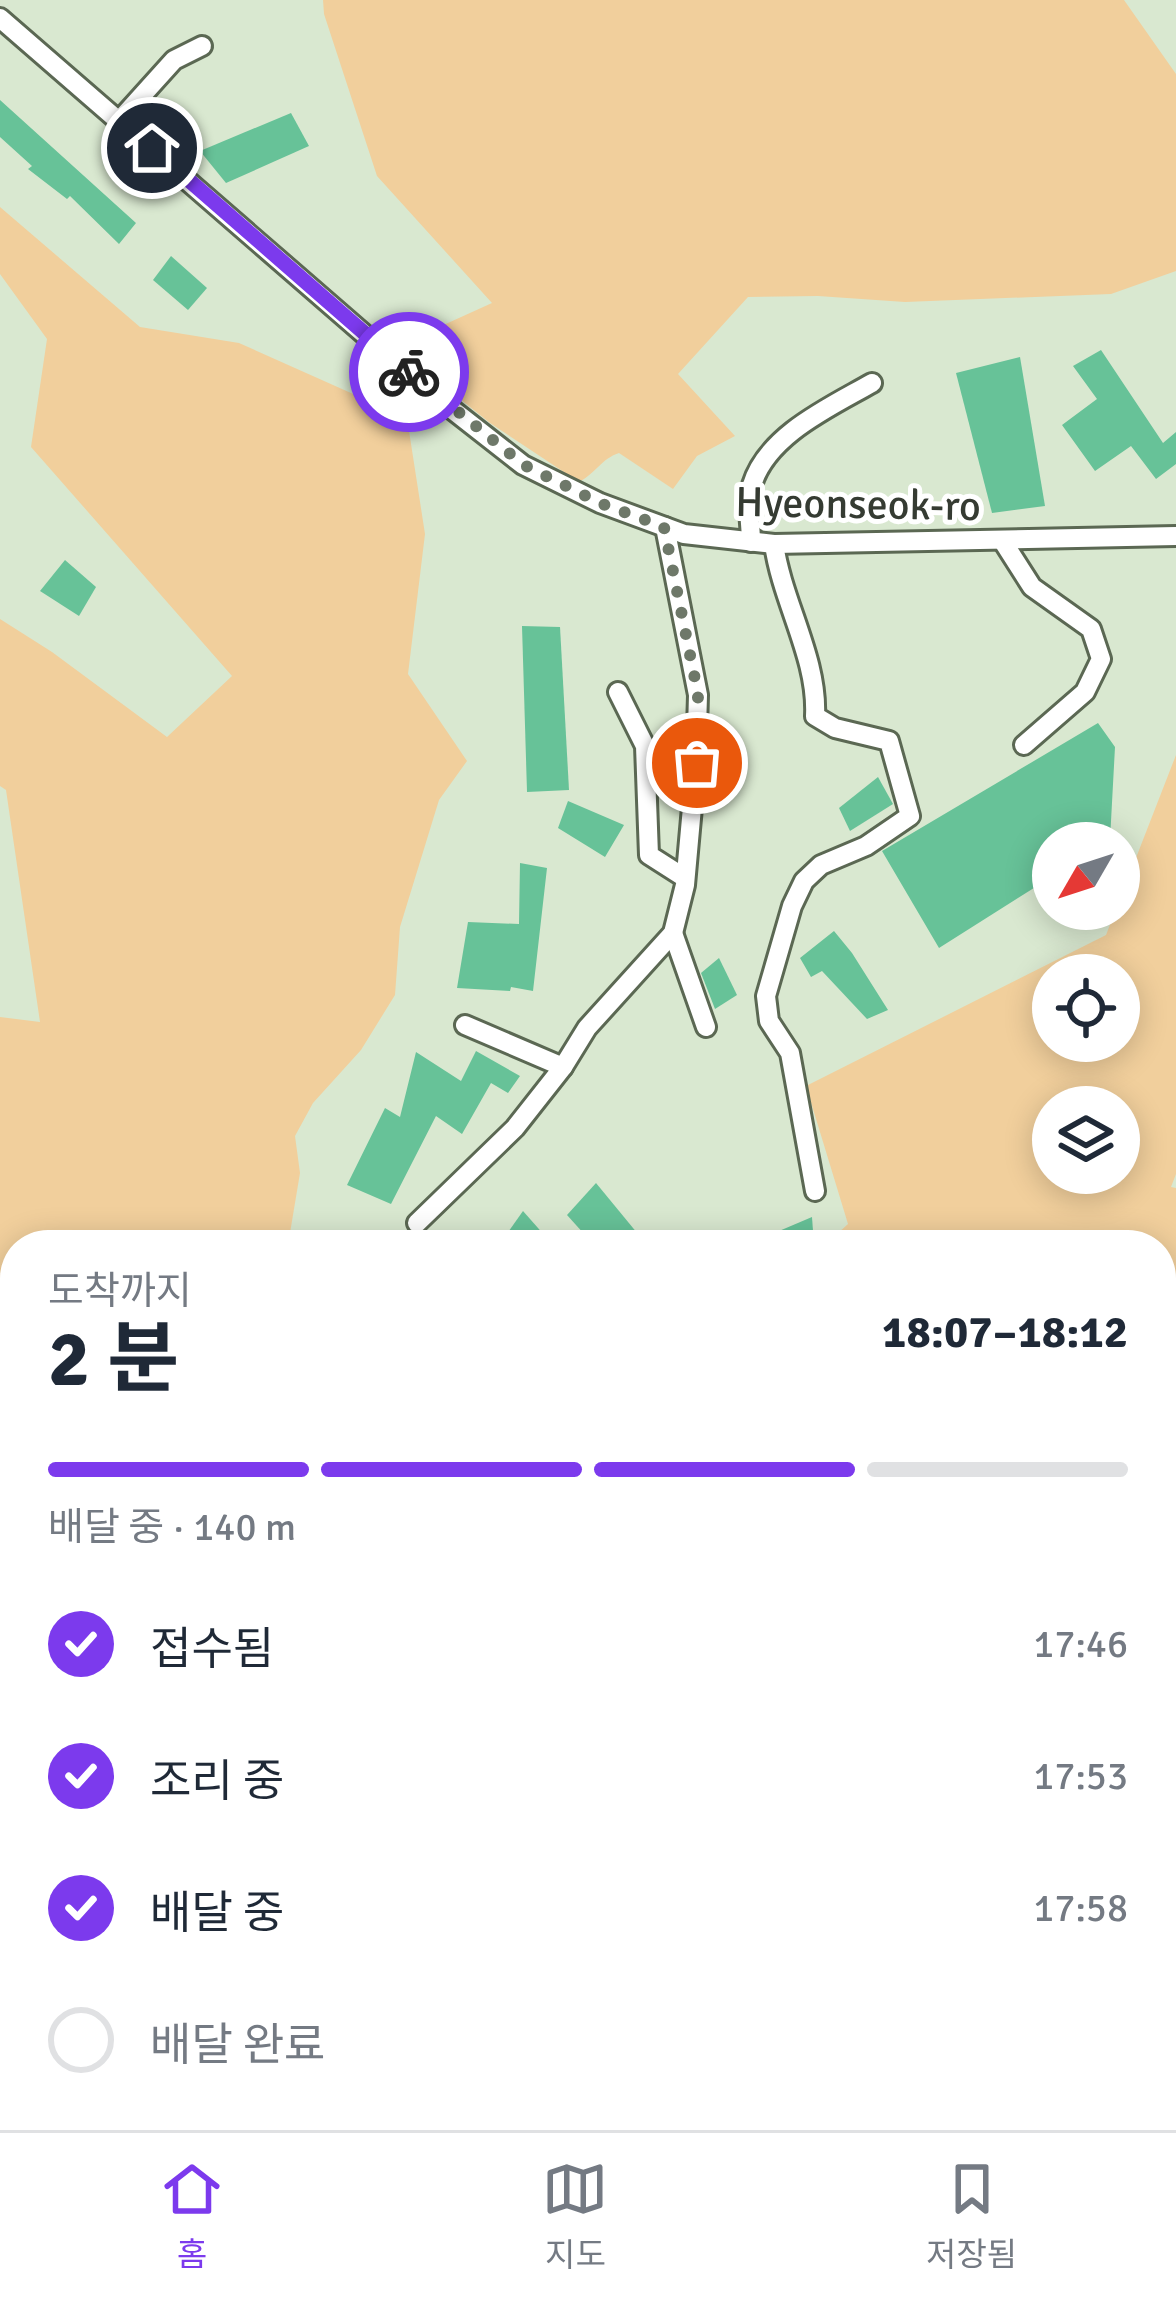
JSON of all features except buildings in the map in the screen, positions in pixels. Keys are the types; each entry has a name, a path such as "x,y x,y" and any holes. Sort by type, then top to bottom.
{"street":[{"name":"Hyeonseok-ro","path":"0,17 440,400 524,465 600,503 684,534 773,544 1176,536"},
{"path":"119,121 174,60 202,46"},
{"path":"751,542 750,488 764,457 814,416 872,383"},
{"path":"416,1223 514,1128 563,1067 586,1028 673,933 685,878 697,763 698,694 664,527"},
{"path":"1002,540 1032,587 1091,629 1101,658 1084,692 1024,746"},
{"path":"773,544 779,578 816,687 815,716 835,728 889,740 910,816 866,846 821,865 804,881 766,996 769,1021 790,1052 815,1191"},
{"path":"618,692 645,746 649,855 685,878"},
{"path":"673,933 706,1027"},
{"path":"465,1025 563,1067"}],"shaded area":[{"path":"323,0 1124,0 1176,74 1176,271 1111,294 905,302 748,297 678,374 735,436 697,456 673,489 619,453 579,482 490,423 395,347 492,303 377,176"},
{"path":"0,207 140,327 239,343 407,418 425,534 408,674 467,761 439,800 400,927 395,995 361,1050 313,1103 295,1136 300,1173 290,1230 0,1230 0,1017 40,1022 6,790 0,786 0,619 167,737 232,676 31,447 47,339 0,274"},
{"path":"1176,755 1176,1174 1171,1187 1176,1188 1176,1230 841,1230 848,1224 806,1086 1032,972 1032,1062 1140,1062 1140,954 1068,954 1108,930 1140,930 1140,848"}],"way so far":[{"path":"409,372 524,465 600,503 664,527 698,694 697,763"}],"route":[{"path":"152,148 409,372"}]}
